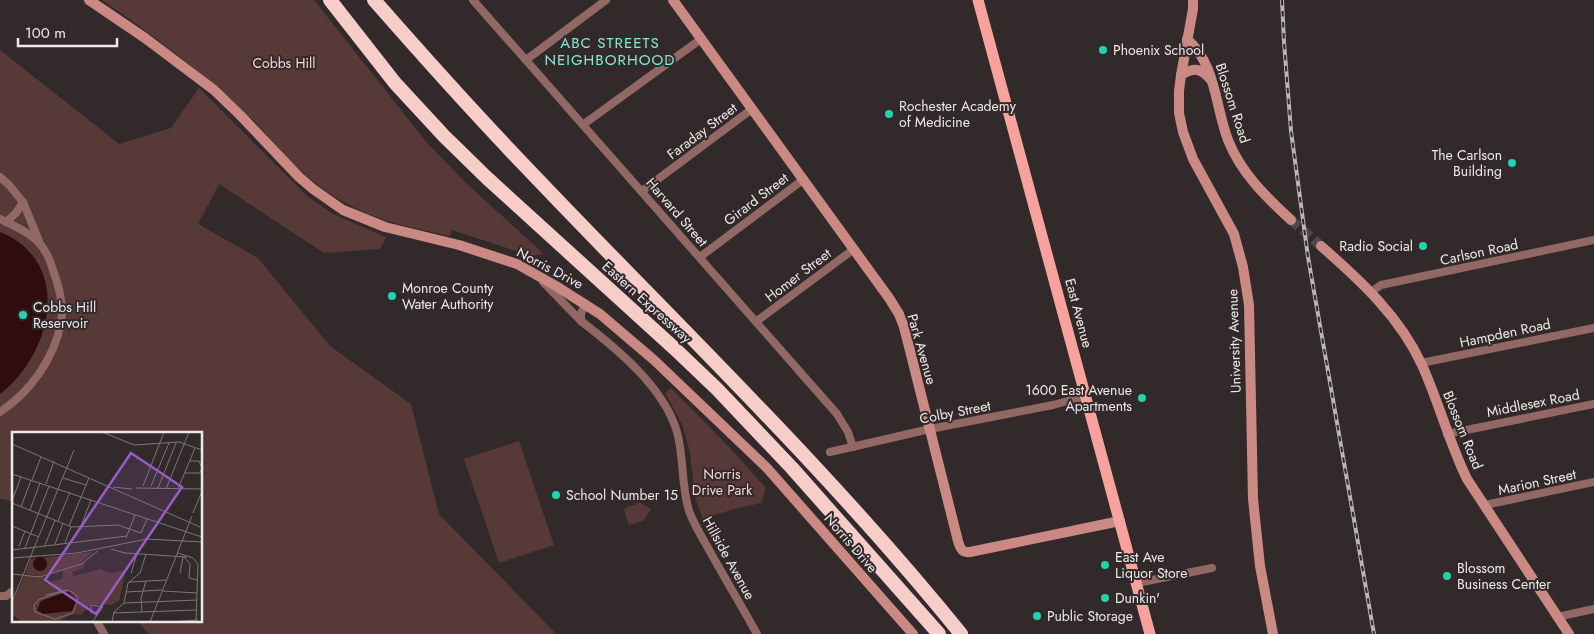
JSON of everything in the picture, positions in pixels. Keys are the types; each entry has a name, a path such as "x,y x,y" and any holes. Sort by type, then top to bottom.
{"highway":[{"name":"Eastern Expressway","path":"329,0 403,92 469,162 683,356 747,419 939,634"},
{"name":"Eastern Expressway","path":"374,0 525,167 793,443 961,634"},
{"path":"382,0 428,60"}],"main road":[{"name":"East Avenue","path":"978,0 1150,634"}],"street":[{"name":"Norris Drive","path":"89,0 145,38 214,90 299,177 313,190 343,210 385,227 477,251 516,264 533,272 600,314 654,360 767,468 913,634"},
{"name":"Harvard Street","path":"473,0 837,414 848,432 852,447"},
{"path":"526,60 606,0"},
{"name":"Park Avenue","path":"673,0 892,302 900,318 961,548 965,552 1120,521"},
{"name":"University Avenue","path":"1193,0 1179,91 1179,113 1183,132 1199,172 1234,234 1244,267 1249,304 1253,499 1260,566 1273,634"},
{"path":"584,124 701,39"},
{"name":"Blossom Road","path":"1187,39 1204,58 1212,80 1220,117 1237,159 1258,188 1291,220"},
{"path":"1181,75 1188,71 1199,70 1205,72 1212,80"},
{"name":"Faraday Street","path":"642,191 752,109"},
{"path":"0,177 22,202 48,257 56,277 62,301 62,321 50,355 31,385 11,405 0,412"},
{"name":"Girard Street","path":"700,257 804,179"},
{"path":"3,220 16,213 22,202"},
{"path":"3,220 39,241"},
{"name":"Carlson Road","path":"1371,292 1381,286 1594,240"},
{"name":"Blossom Road","path":"1321,246 1371,292 1399,326 1421,363 1456,457 1467,479 1569,634"},
{"name":"Homer Street","path":"757,321 854,249"},
{"name":"Hillside Avenue","path":"533,272 564,302 574,315 631,363 665,406 677,432 684,485 690,512 715,561 757,634"},
{"path":"581,320 586,304"},
{"name":"Hampden Road","path":"1421,363 1594,328"},
{"name":"Colby Street","path":"830,452 930,429 1053,405 1086,396"},
{"name":"Middlesex Road","path":"1447,434 1594,404"},
{"name":"Marion Street","path":"1485,505 1594,482"},
{"path":"1137,583 1212,568"},
{"path":"0,596 6,596 12,592"},
{"path":"1557,617 1594,609"},
{"path":"97,622 104,634"}],"green space":[{"name":"Cobbs Hill","path":"102,0 314,0 428,144 467,184 544,254 531,256 527,251 519,252 452,230 450,236 409,227 368,214 342,201 299,169 253,120 199,72 141,27"},
{"path":"0,50 119,144 171,128 199,88 307,196 333,214 386,237 380,249 324,253 219,184 198,224 258,258 330,346 411,404 439,514 556,634 148,634 139,622 202,622 202,432 12,432 12,501 0,499"},
{"name":"Norris Drive Park","path":"671,388 766,488 761,503 703,519 695,497 690,452 682,424 665,393"},
{"path":"519,441 554,545 499,563 464,459"},
{"path":"636,503 641,503 651,509 643,521 629,525 624,510"}],"shaded area":[{"name":"Cobbs Hill Reservoir","path":"0,232 23,246 39,264 46,286 47,309 42,333 32,356 18,377 0,394"}],"tunnel":[{"path":"1291,220 1321,246"}],"railway":[{"path":"1282,0 1291,131 1308,257 1374,634"}],"place":[{"name":"Phoenix School","path":"1103,50"},
{"name":"Rochester Academy of Medicine","path":"889,114"},
{"name":"The Carlson Building","path":"1512,163"},
{"name":"Radio Social","path":"1423,246"},
{"name":"Monroe County Water Authority","path":"392,296"},
{"name":"Cobbs Hill Reservoir","path":"23,315"},
{"name":"1600 East Avenue Apartments","path":"1142,398"},
{"name":"School Number 15","path":"556,495"},
{"name":"East Ave Liquor Store","path":"1105,565"},
{"name":"Blossom Business Center","path":"1447,576"},
{"name":"Dunkin'","path":"1105,598"},
{"name":"Public Storage","path":"1037,616"}],"district":[{"name":"ABC STREETS NEIGHBORHOOD","path":"610,52"}]}
